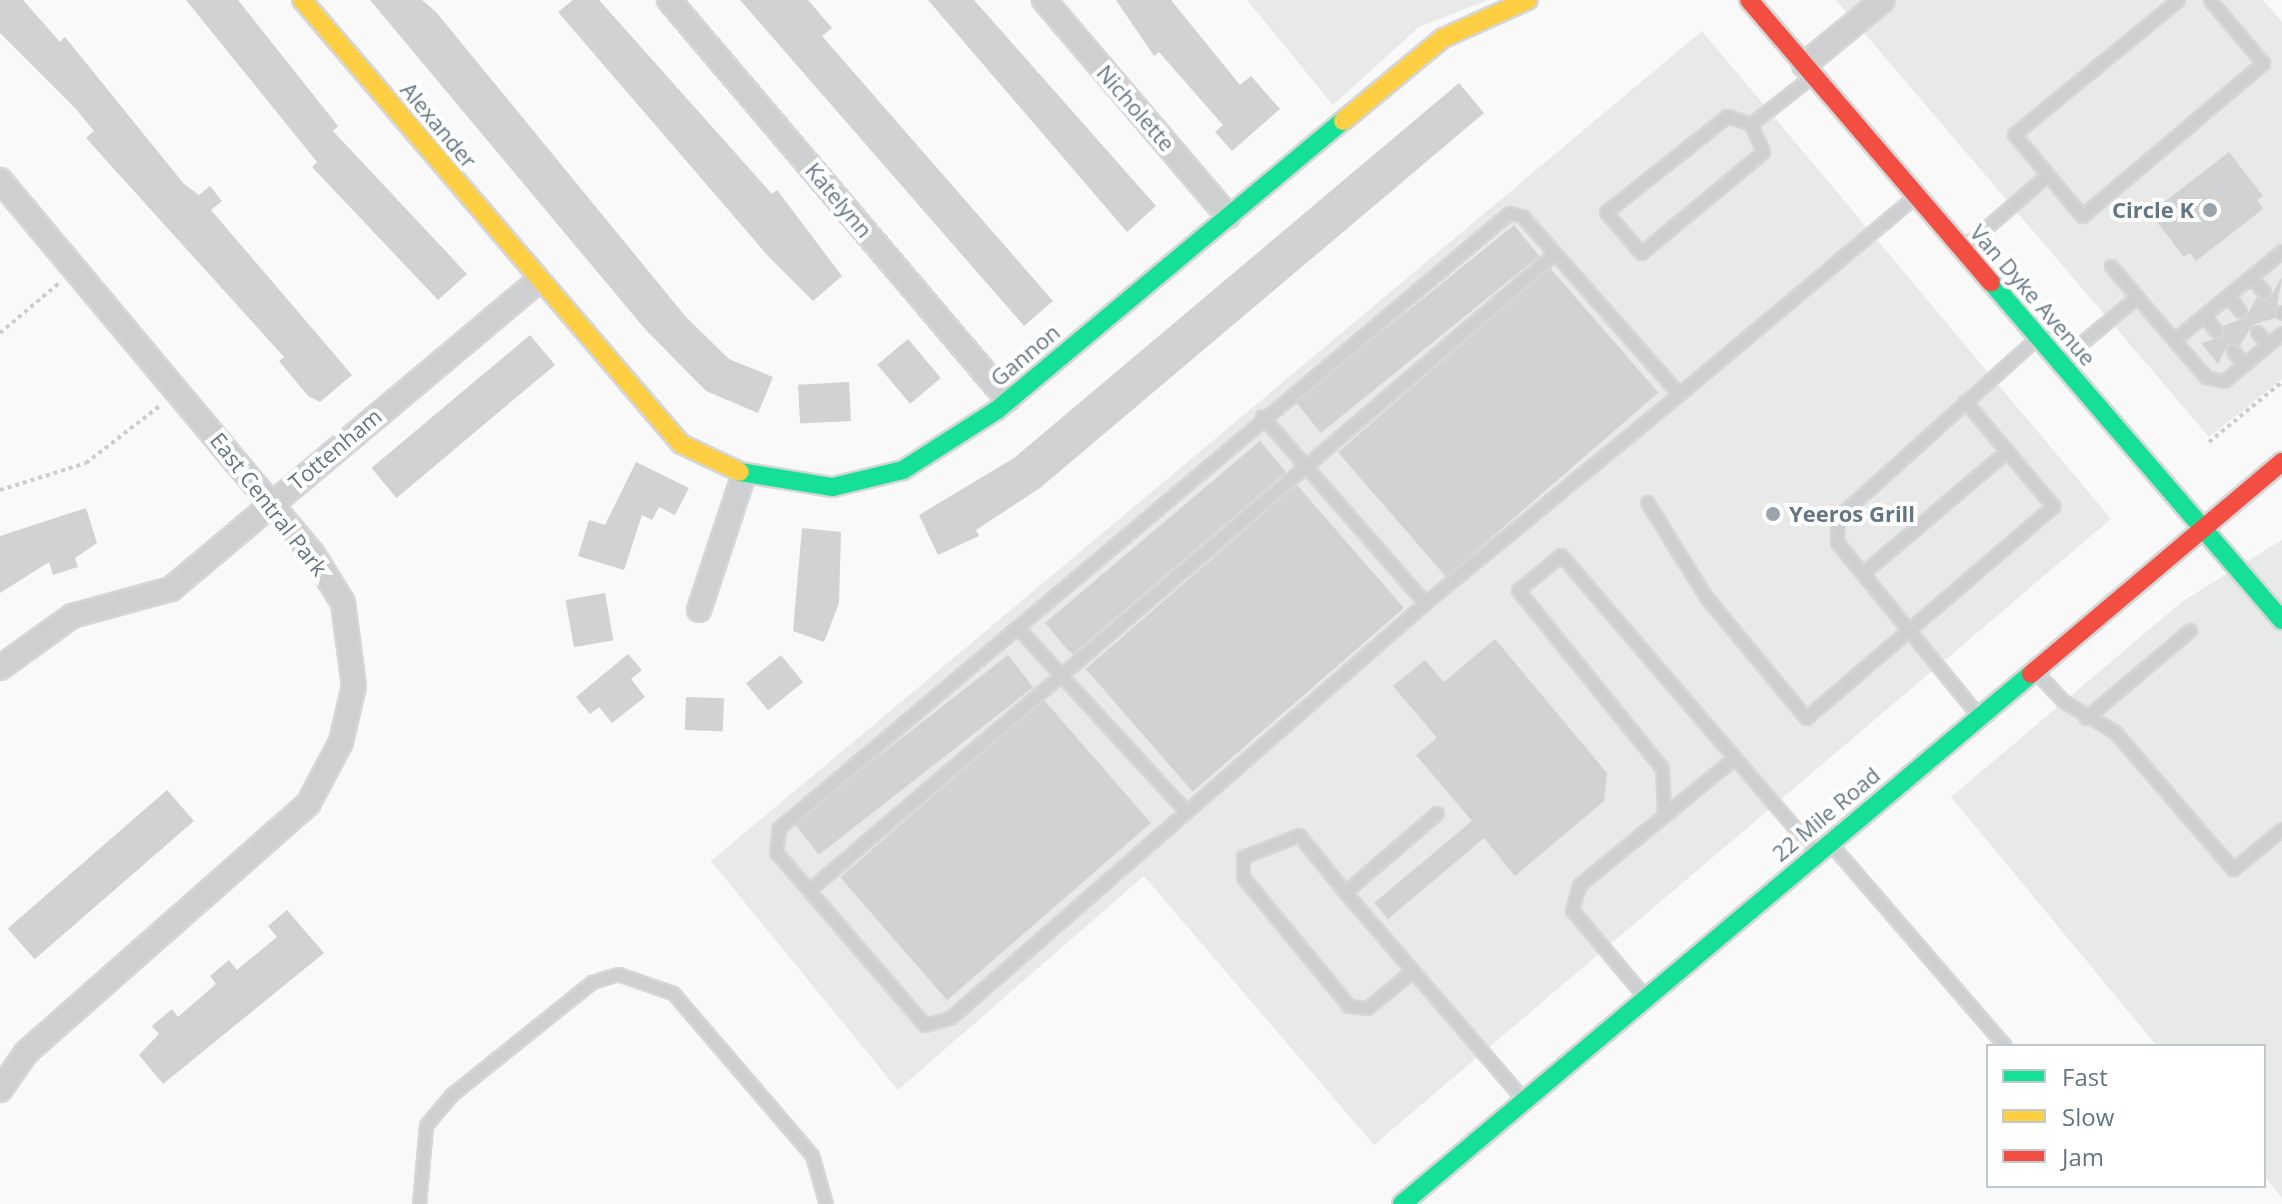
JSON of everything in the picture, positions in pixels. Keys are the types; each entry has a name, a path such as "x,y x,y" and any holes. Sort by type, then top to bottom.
{"street":[{"name":"Alexander","path":"302,0 538,281"},
{"name":"Katelynn","path":"669,0 1008,400"},
{"name":"Nicholette","path":"1044,0 1228,216"},
{"name":"Gannon","path":"538,281 681,444 744,474 833,487 903,470 1008,400 1443,38 1528,0"},
{"name":"Van Dyke Avenue","path":"1749,0 2037,339 2060,361 2282,620"},
{"path":"1808,70 1883,0"},
{"name":"East Central Park","path":"0,180 272,503 343,603 354,686 332,764 288,826 26,1053 0,1090"},
{"name":"Tottenham","path":"0,668 72,616 171,589 538,281"},
{"name":"22 Mile Road","path":"1402,1204 2282,462"},
{"path":"699,610 744,474"}],"lane":[{"path":"2178,0 2014,134 2082,216 2263,63 2210,0"},
{"path":"1751,124 1808,70"},
{"path":"1718,117 1751,124 1763,152 1641,253 1606,212 1718,117"},
{"path":"1961,250 2047,175"},
{"path":"1679,394 1522,216 1509,213 1262,416 1018,628 779,828 776,852 925,1025 950,1018 1184,809 1425,603 1679,394 1915,196"},
{"path":"809,890 1555,253"},
{"path":"2174,340 2251,277 2280,258"},
{"path":"2111,266 2206,377 2224,381 2282,333"},
{"path":"2251,277 2264,292"},
{"path":"2228,296 2240,311"},
{"path":"2060,361 2137,297"},
{"path":"2204,316 2216,331"},
{"path":"2257,332 2268,345"},
{"path":"1980,716 1837,542 1838,517 2037,339"},
{"path":"2233,351 2244,364"},
{"path":"1647,502 1706,597 1806,718 1910,634 2053,506 1965,401"},
{"path":"1262,416 1425,603"},
{"path":"1863,573 2007,451"},
{"path":"1664,815 1662,768 1518,590 1561,555 1733,759 1823,848 2003,1044"},
{"path":"1018,628 1184,809"},
{"path":"2086,718 2190,630"},
{"path":"2034,670 2086,718 2115,732 2233,869 2282,829"},
{"path":"1646,997 1572,910 1579,885 1733,759"},
{"path":"1345,892 1437,813"},
{"path":"1411,972 1367,1008 1349,1006 1243,877 1243,857 1299,835 1411,972 1525,1100"},
{"path":"419,1204 426,1125 451,1095 592,982 618,974 673,993 812,1155 826,1204"}],"path":[{"path":"0,333 76,268"},
{"path":"2209,442 2282,382"},
{"path":"0,490 107,451 178,390"}],"shaded area":[{"path":"1247,0 1488,0 1419,27 1333,105"},
{"path":"1836,0 2263,0 2282,22 2282,379 2209,437"},
{"path":"1702,31 2111,519 1374,1145 1144,876 898,1090 711,861"},
{"path":"2282,540 2282,1198 2266,1178 2266,1044 2155,1044 1951,797 2183,601"}],"building":[{"path":"0,0 23,0 60,42 65,37 184,184 199,195 210,186 222,201 211,210 352,375 320,402 308,396 279,361 284,357 86,138 94,131 75,108 0,33"},
{"path":"186,0 238,0 338,126 333,131 467,274 438,300 312,167 317,162"},
{"path":"370,0 422,0 436,12 686,317 729,359 773,377 758,413 706,391 645,329"},
{"path":"573,0 599,0 772,194 777,190 842,276 813,301 768,256 558,12"},
{"path":"740,0 808,0 832,28 822,36 1053,301 1024,326"},
{"path":"928,0 974,0 1156,206 1127,232"},
{"path":"1116,0 1171,0 1240,85 1251,76 1280,109 1232,151 1215,132 1223,125 1159,52 1154,56"},
{"path":"1459,83 1484,113 1040,488 976,530 979,536 938,555 919,515 1014,458"},
{"path":"2229,152 2263,196 2257,200 2263,209 2196,261 2190,253 2184,257 2150,213"},
{"path":"1514,225 1539,256 1321,433 1296,402"},
{"path":"1550,268 1658,393 1446,577 1338,452"},
{"path":"2282,277 2275,318 2252,325 2240,346 2228,344 2218,364 2201,343 2222,337 2223,326 2246,317 2257,297 2269,299"},
{"path":"530,335 555,365 396,498 371,468"},
{"path":"908,339 941,378 910,404 877,365"},
{"path":"849,382 851,421 800,424 798,385"},
{"path":"1260,441 1286,472 1073,654 1067,649 1045,623"},
{"path":"636,462 689,488 675,515 659,507 652,520 642,515 624,570 578,556 589,520 605,525"},
{"path":"1297,485 1404,608 1193,792 1086,669"},
{"path":"86,508 97,543 75,558 78,567 53,575 49,562 0,593 0,536"},
{"path":"802,528 841,532 839,603 824,642 793,631"},
{"path":"605,593 613,640 574,647 566,600"},
{"path":"1495,639 1607,773 1604,801 1515,876 1484,838 1388,919 1374,903 1472,821 1416,755 1437,738 1393,686 1425,660 1444,682"},
{"path":"628,654 642,670 631,679 645,697 612,723 599,707 590,714 576,697"},
{"path":"781,655 803,682 768,711 746,683"},
{"path":"1008,655 1033,687 819,855 794,822"},
{"path":"686,697 724,698 723,731 685,730"},
{"path":"1044,700 1151,823 947,1000 840,877"},
{"path":"167,790 194,821 35,959 8,928"},
{"path":"287,910 324,953 163,1084 139,1055 159,1034 152,1026 172,1009 178,1017 216,984 210,976 229,960 237,970 277,937 268,926"}],"traffic: fast":[{"path":"740,472 833,487 903,470 997,410 1343,121"},
{"path":"1991,282 2282,620"},
{"path":"1402,1204 2031,674"}],"traffic: slow":[{"path":"302,0 681,444 740,472"},
{"path":"1343,121 1443,38 1528,0"}],"traffic: jam":[{"path":"1749,0 1991,282"},
{"path":"2031,674 2282,462"}],"place":[{"name":"Circle K","path":"2210,210"},
{"name":"Yeeros Grill","path":"1773,514"}]}
